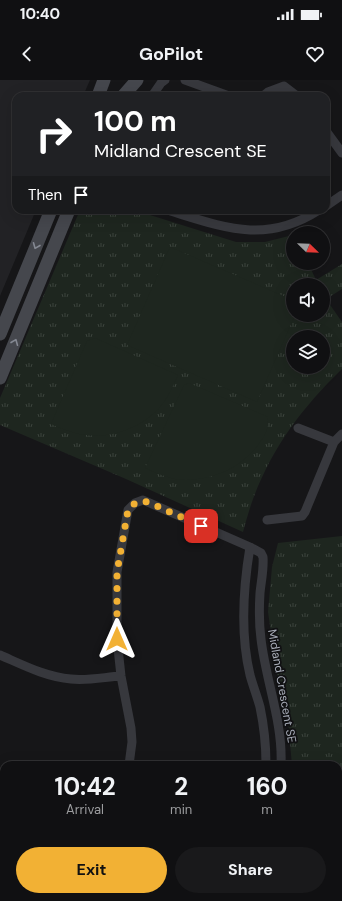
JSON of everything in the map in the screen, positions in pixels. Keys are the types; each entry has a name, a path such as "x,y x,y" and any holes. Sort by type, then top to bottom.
{"main road":[{"path":"100,92 104,80"},
{"path":"118,92 123,80"},
{"path":"126,92 137,80"},
{"path":"0,334 49,214"},
{"path":"0,378 67,214"}],"street":[{"path":"155,92 165,80"},
{"path":"185,80 218,92"},
{"path":"268,92 284,86 292,92"},
{"path":"330,136 342,153"},
{"path":"330,203 342,195"},
{"path":"180,214 235,230 255,231 284,227 313,214"},
{"path":"298,428 334,442"},
{"path":"267,520 297,518 302,516 334,442 342,434"},
{"name":"Midland Crescent SE","path":"130,761 132,742 131,728 121,676 117,639 117,572 128,510 130,506 139,501 148,502 261,553 263,557 259,606 260,629 266,670 279,729 281,761"},
{"path":"250,547 246,571 243,622 250,674 260,707 265,733 266,761"},
{"path":"0,655 44,674 59,678 72,680 121,676"}],"shaded area":[{"path":"0,80 90,80 85,92 12,92 12,214 34,214 0,296"}],"green space":[{"path":"78,214 147,214 236,242 265,242 286,237 286,270 311,270 315,278 286,278 286,322 330,322 330,305 342,322 342,369 314,398 279,445 261,480 243,532 126,479 0,425 0,398"},
{"path":"170,247 286,297 286,322 292,322 288,330 286,330 286,336 257,402 127,345"},
{"path":"342,264 342,289 330,296 330,278 319,278"},
{"path":"95,338 178,375 170,392 160,407 142,422 119,432 95,436 72,432 51,424 87,341"},
{"path":"189,383 268,417 268,425 260,443 240,463 223,472 205,478 181,480 165,476 145,468 184,385"},
{"path":"342,536 342,761 292,761 287,709 278,680 268,612 272,567 278,543"}],"route":[{"path":"117,639 117,572 130,506 143,500 201,526"}]}
